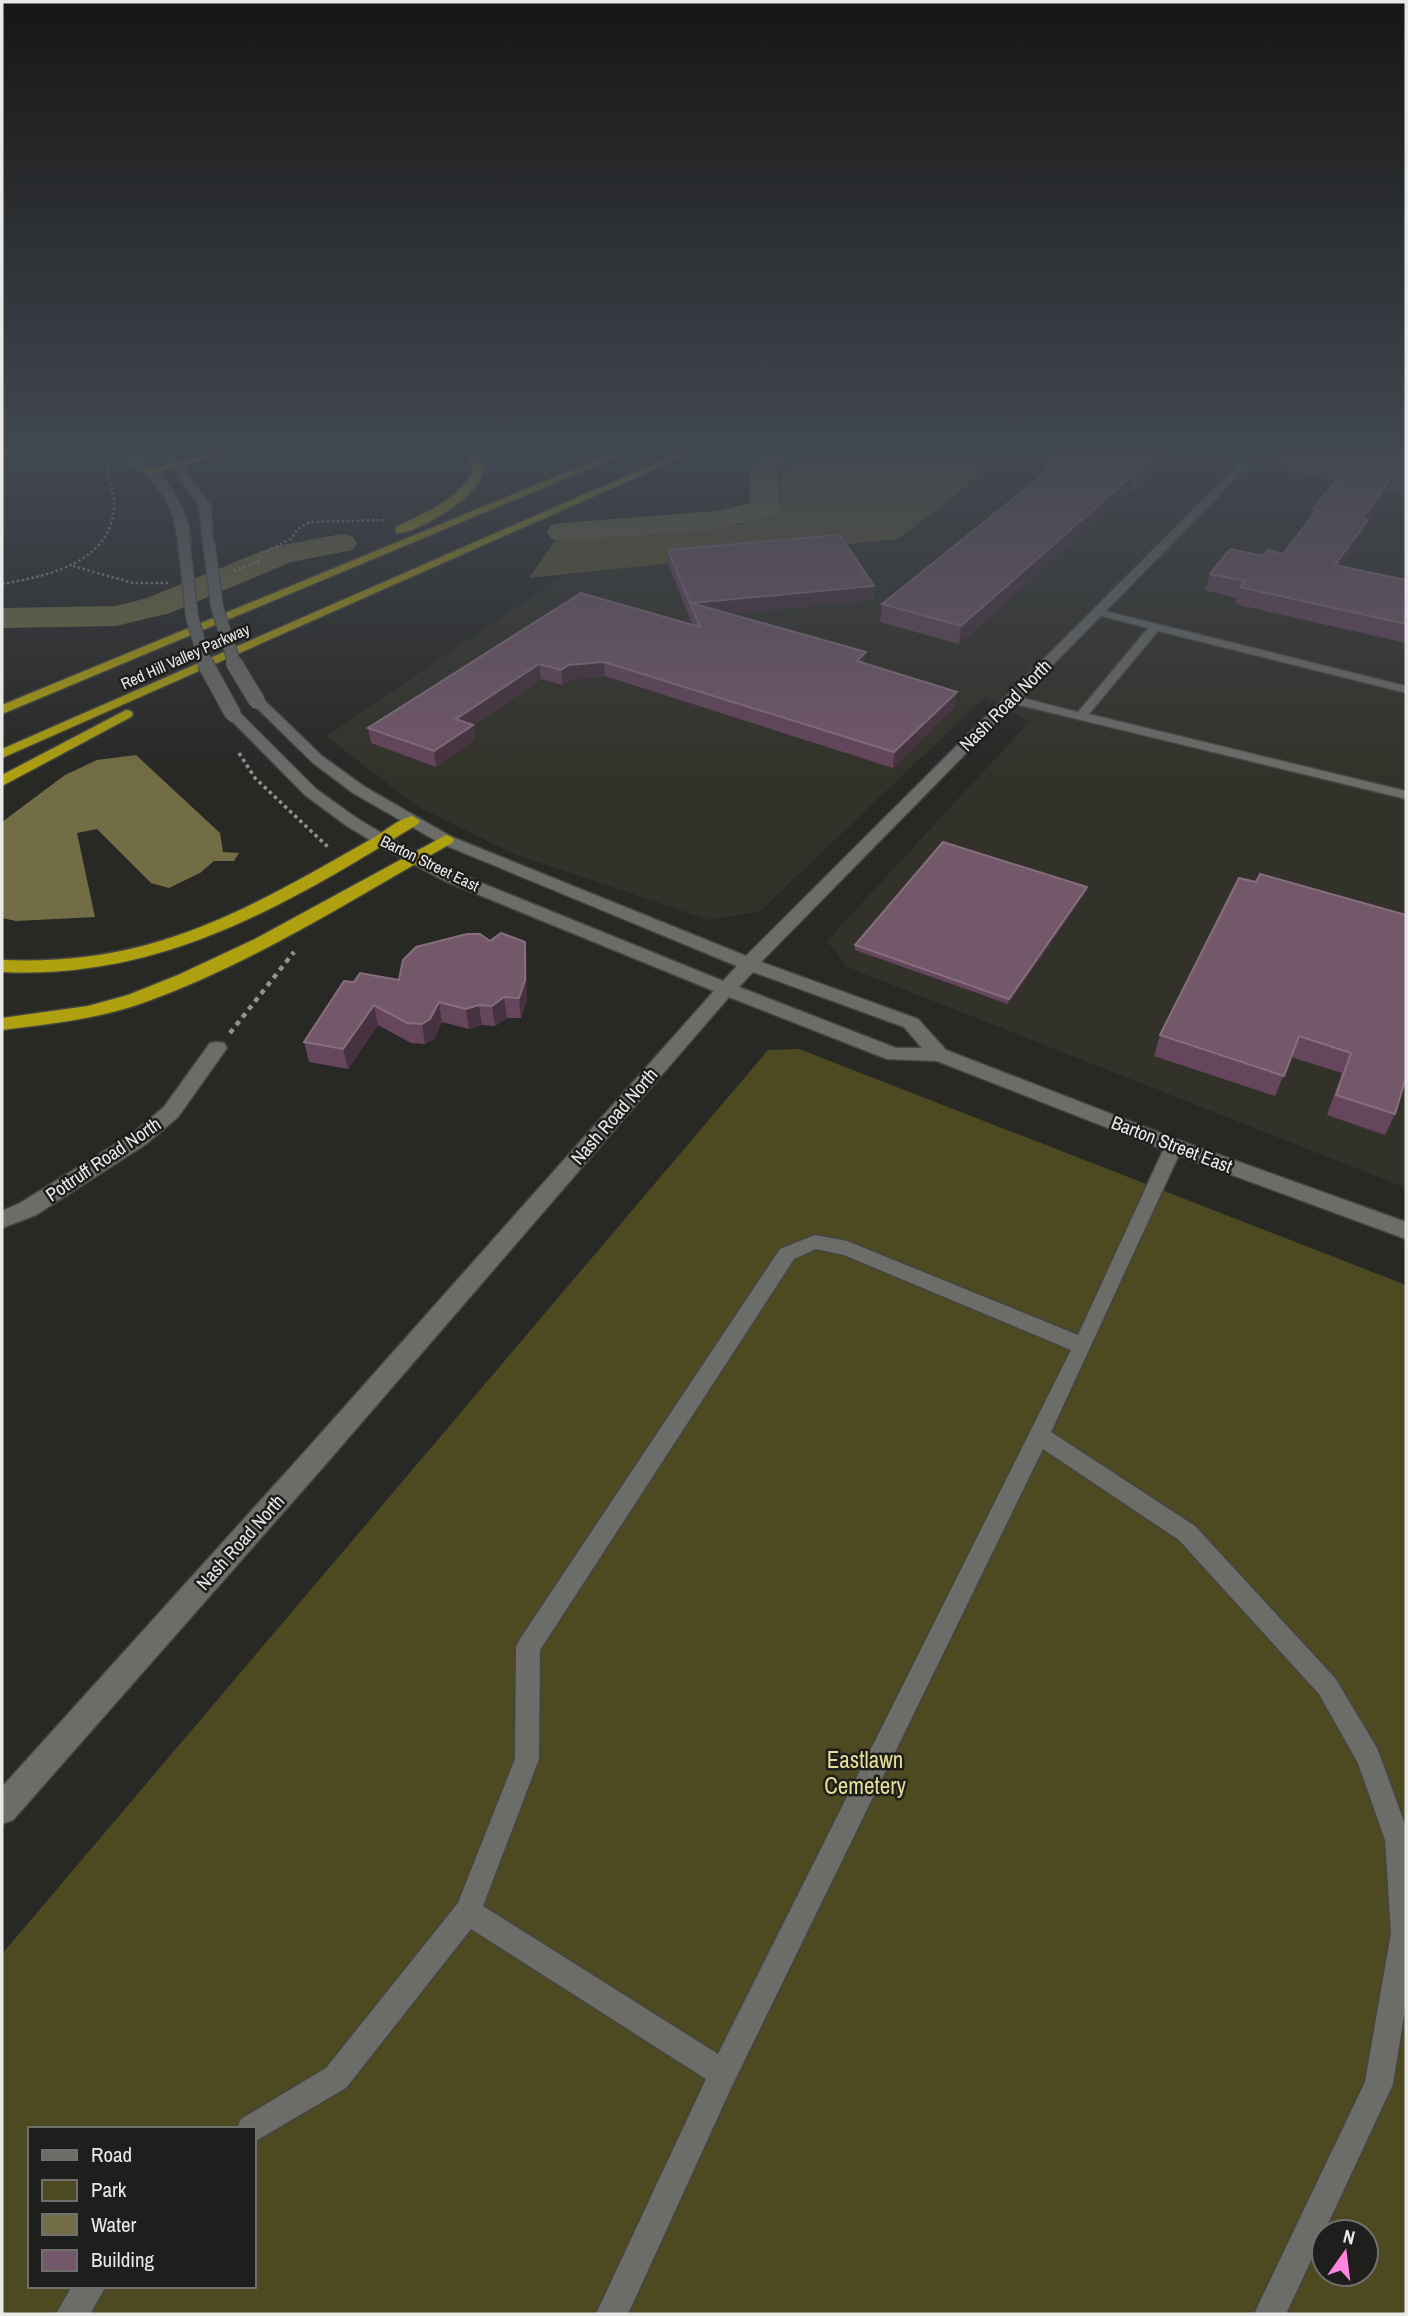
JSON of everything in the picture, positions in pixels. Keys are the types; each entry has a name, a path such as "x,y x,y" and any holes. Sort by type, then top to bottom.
{"highway":[{"path":"300,585 339,560"},
{"name":"Red Hill Valley Parkway","path":"2,710 361,560"},
{"name":"Red Hill Valley Parkway","path":"2,754 446,560"},
{"path":"2,781 142,706 189,674"},
{"path":"2,966 77,966 121,959 161,948 273,899 412,821"},
{"path":"2,1024 88,1012 135,999 261,943 446,840"}],"main road":[{"name":"Barton Street East","path":"186,560 189,603 200,654 224,702 233,714 289,772 337,813 414,859 726,989 894,1054 939,1055 1174,1146 1406,1231"},
{"name":"Barton Street East","path":"211,560 221,634 231,662 257,701 317,759 359,790 446,840 749,964 911,1023 939,1055"},
{"name":"Nash Road North","path":"2,1809 307,1468 726,989 1149,560"},
{"name":"Pottruff Road North","path":"2,1220 29,1209 139,1139 172,1112 217,1048"}],"lane":[{"path":"1097,612 1406,689"},
{"path":"1081,716 1155,627"},
{"path":"1012,699 1406,795"},
{"path":"612,2314 723,2074 1083,1346 1174,1146"},
{"path":"254,2127 336,2078 468,1912 527,1759 528,1647 787,1254 816,1242 847,1248 1083,1346"},
{"path":"1040,1435 1187,1533 1327,1686 1368,1757 1398,1840 1404,1933 1379,2084 1270,2314"},
{"path":"468,1912 723,2074"},
{"path":"72,2314 90,2288"}],"path":[{"path":"2,584 66,569 83,560"},
{"path":"217,1048 303,945"}],"shaded area":[{"path":"541,560 699,560 529,578"},
{"path":"690,560 1406,560 1406,1188 847,967 827,941 1029,722 985,697 759,912 709,920 514,854 415,805 326,736 562,576"}],"green space":[{"name":"Eastlawn Cemetery","path":"799,1049 1406,1285 1406,2314 2,2314 2,1954 768,1050"}],"water":[{"path":"136,755 220,833 223,852 239,853 234,861 214,861 200,873 169,888 151,883 97,829 77,833 95,917 16,921 2,918 2,822 65,775 97,760"}],"building":[{"path":"672,560 857,560 874,586 691,603 866,652 857,661 957,692 894,752 604,662 568,665 561,670 539,664 456,719 473,725 434,751 368,728 581,593 700,627"},
{"path":"937,560 1036,560 961,626 882,604"},
{"path":"1221,560 1339,560 1335,565 1406,580 1406,624 1240,587 1244,581 1210,574"},
{"path":"943,842 1087,887 1009,999 855,945"},
{"path":"1260,874 1406,915 1406,1077 1395,1114 1336,1095 1351,1053 1299,1036 1284,1076 1160,1035 1239,878 1256,882"},
{"path":"501,933 525,942 525,980 519,998 504,997 492,1006 479,1005 466,1009 439,1002 430,1019 422,1024 407,1023 374,1005 343,1049 304,1042 344,981 354,982 360,973 399,980 403,960 416,947 467,934 480,934 490,941"}],"waterway":[{"path":"2,618 116,616 158,606 268,560"}]}
